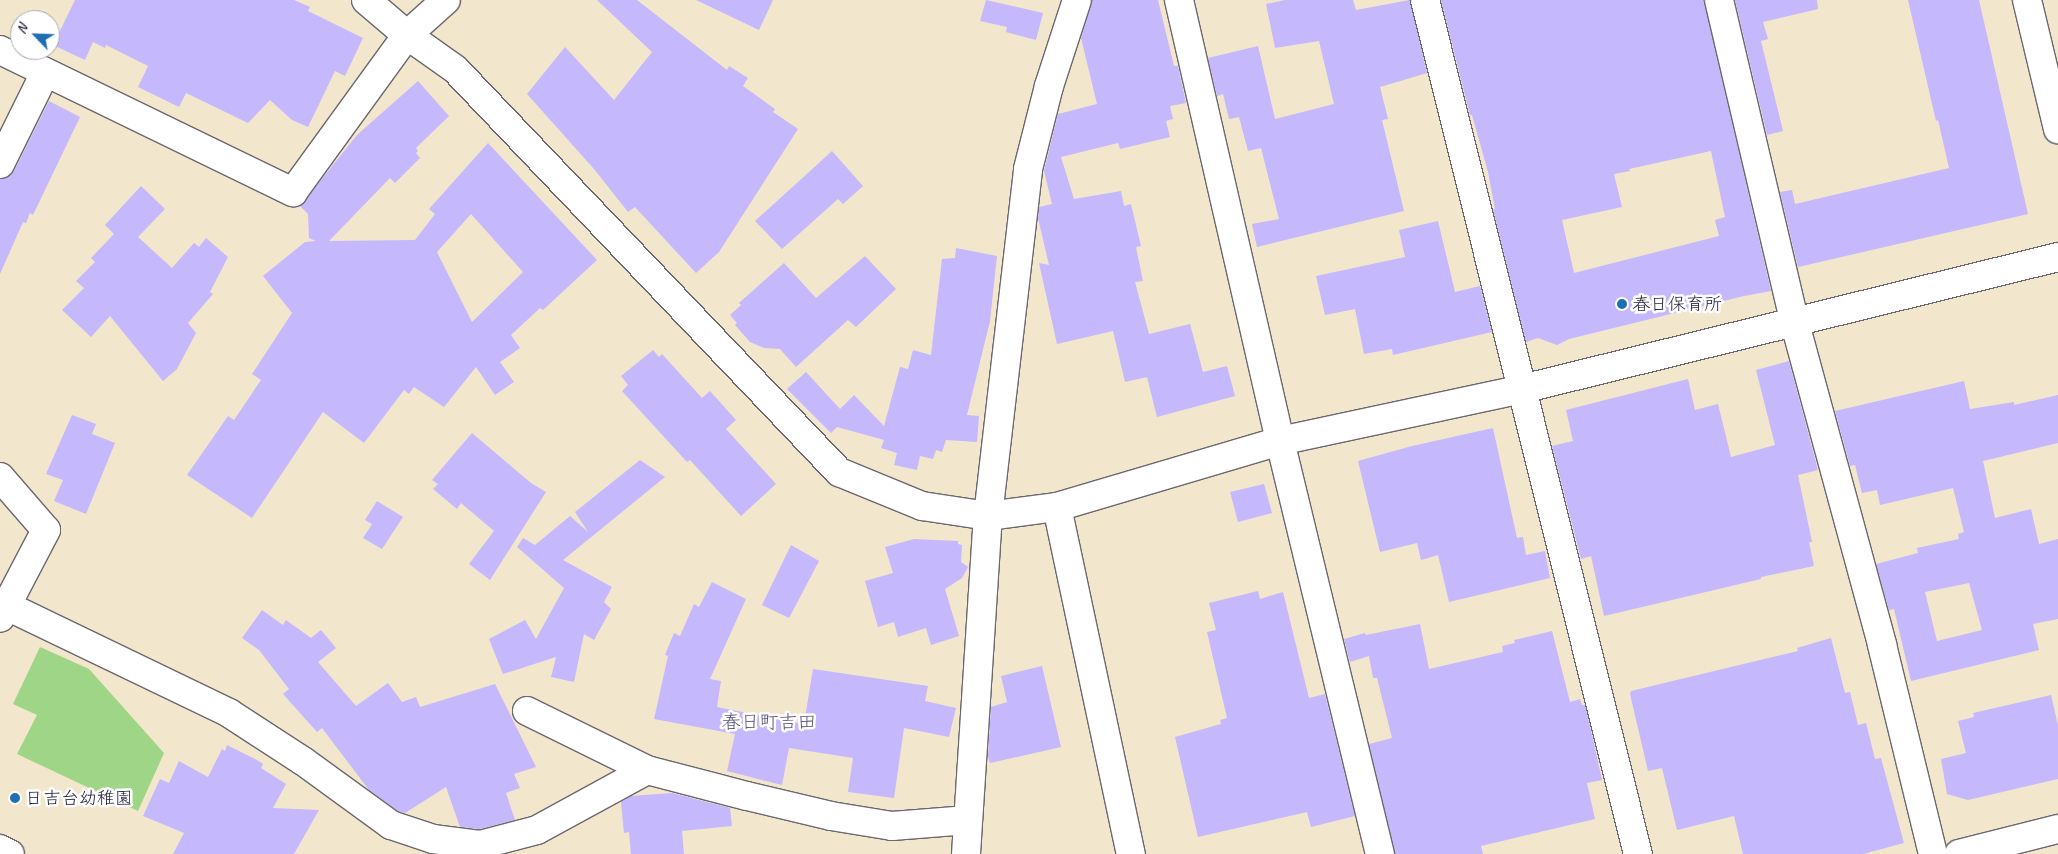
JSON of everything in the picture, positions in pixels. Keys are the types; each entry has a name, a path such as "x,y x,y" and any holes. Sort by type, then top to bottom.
{"street":[{"path":"366,0 407,35 455,69 839,472 922,506 988,516 1057,506 1280,441 1522,388 2058,257"},
{"path":"0,50 293,192 407,35 446,0"},
{"path":"966,854 988,516 1028,169 1050,86 1077,0"},
{"path":"1179,0 1280,441 1380,854"},
{"path":"1425,0 1638,854"},
{"path":"1719,0 1794,320 1882,645 1933,854"},
{"path":"2027,0 2058,129"},
{"path":"0,164 45,73"},
{"path":"0,477 46,530 3,612 229,713 303,761 391,825 433,839 480,845 537,830 648,770"},
{"path":"1057,506 1131,854"},
{"path":"527,711 648,770 831,816 892,826 968,820"},
{"path":"1959,854 2058,829"},
{"path":"0,849 10,854"}],"green space":[{"path":"40,647 89,669 164,753 138,811 17,754 37,715 13,704"}],"building":[{"path":"75,0 294,0 310,7 308,11 363,38 345,76 335,71 308,127 292,120 270,100 248,123 186,93 179,107 138,87 148,66 106,45 105,48 93,42 85,60 60,48 60,31"},
{"path":"597,0 637,0 727,70 729,66 748,78 743,86 775,109 773,112 798,129 719,252 696,273 635,207 628,212 594,169 527,94 565,47 614,100 652,52"},
{"path":"696,0 773,0 759,30"},
{"path":"986,0 1043,13 1036,40 1006,32 1007,27 980,21"},
{"path":"1092,0 1158,0 1174,66 1178,66 1186,103 1170,106 1173,119 1166,121 1170,137 1120,149 1118,143 1061,157 1074,199 1121,191 1124,206 1131,204 1141,246 1136,247 1143,281 1135,282 1149,334 1190,324 1203,372 1227,366 1235,396 1157,417 1147,377 1125,382 1113,331 1057,344 1039,263 1049,265 1038,218 1039,207 1052,204 1044,171 1058,114 1097,104 1081,38"},
{"path":"1285,0 1353,0 1356,10 1410,0 1427,73 1380,87 1388,119 1382,120 1404,211 1257,247 1252,224 1279,219 1261,148 1248,151 1239,117 1229,119 1223,94 1217,96 1208,58 1258,46 1275,119 1334,104 1319,41 1275,48 1266,4"},
{"path":"1441,0 1704,0 1771,291 1569,339 1557,345 1538,338 1526,342 1493,209 1495,209 1488,172 1472,115 1470,115","holes":["1711,151 1725,217 1715,220 1719,236 1574,273 1562,220 1622,207 1614,174"]},
{"path":"1735,0 1817,0 1818,9 1763,22 1768,39 1761,41 1783,131 1767,135"},
{"path":"1908,0 1979,0 2028,214 1798,267 1780,192 1792,190 1795,204 1949,168"},
{"path":"418,81 449,116 416,148 418,151 416,153 420,158 395,183 390,178 329,241 415,240 435,214 429,209 488,143 597,260 543,310 540,308 511,335 520,348 500,362 514,382 495,395 476,367 444,407 414,387 409,394 404,390 364,443 323,412 252,518 187,475 228,416 234,420 261,380 252,374 292,313 263,276 305,242 316,241 309,238 308,214 300,206 357,135","holes":["471,214 523,272 472,322 437,252"]},
{"path":"49,101 80,117 33,215 30,213 26,223 23,222 0,274 0,179 8,177 14,171"},
{"path":"832,151 863,186 843,204 838,199 782,249 755,221"},
{"path":"141,186 165,209 138,237 172,268 194,243 199,247 206,238 228,257 210,292 213,294 188,323 196,333 177,369 163,381 110,316 91,337 62,310 84,288 76,281 95,262 91,258 114,234 105,225"},
{"path":"1438,221 1455,292 1480,286 1492,332 1393,355 1392,349 1364,354 1355,309 1325,315 1316,276 1405,257 1399,230"},
{"path":"956,248 997,256 990,321 967,415 979,416 977,442 946,440 942,452 936,450 933,459 920,456 917,470 894,465 897,453 881,448 884,440 837,427 831,433 787,389 806,372 840,409 854,395 884,426 900,367 908,369 913,350 931,355 942,259 955,258"},
{"path":"865,256 896,289 856,327 848,320 796,367 780,349 764,348 750,342 735,325 737,323 730,315 741,305 739,303 784,263 816,298"},
{"path":"653,350 659,357 662,354 702,398 710,391 736,420 726,429 776,484 741,516 690,460 687,462 622,391 628,385 621,376"},
{"path":"1789,361 1818,470 1798,475 1812,542 1809,542 1814,566 1761,577 1761,579 1604,616 1591,556 1581,559 1552,446 1573,441 1566,410 1688,379 1695,410 1718,404 1731,457 1775,445 1756,370"},
{"path":"1964,381 1970,409 2014,402 2014,405 2058,395 2058,443 1983,461 1995,518 2031,509 2039,544 2058,539 2058,619 2033,624 2039,650 1911,681 1894,609 1889,610 1876,564 1918,553 1917,548 1959,539 1958,534 1964,532 1953,488 1880,505 1877,490 1862,493 1855,465 1850,466 1835,411","holes":["1969,583 1982,630 1937,641 1925,592"]},
{"path":"72,415 96,424 92,434 115,443 86,514 54,501 63,480 46,474"},
{"path":"1493,428 1517,538 1523,537 1526,555 1545,551 1550,578 1449,602 1438,555 1421,560 1417,543 1380,552 1358,461 1412,446"},
{"path":"472,433 531,483 546,492 490,580 469,564 494,531 461,503 457,509 433,489 438,484 432,480"},
{"path":"640,460 665,477 563,560 612,587 604,602 611,609 594,640 584,634 574,682 551,677 556,657 503,674 489,639 525,620 536,639 564,588 517,547 523,538 535,545 570,516 588,532 575,512"},
{"path":"1264,484 1272,513 1238,522 1230,492"},
{"path":"377,501 403,517 382,549 363,538 372,524 365,520"},
{"path":"914,539 958,541 958,544 962,545 961,562 968,567 962,578 945,589 959,636 931,645 926,628 898,637 894,622 878,627 865,581 893,573 885,547"},
{"path":"791,545 819,561 789,618 762,605"},
{"path":"712,582 746,599 710,679 721,681 717,707 804,724 813,669 928,686 925,701 956,708 949,737 904,728 894,798 848,792 853,758 789,748 782,785 727,771 735,734 654,719 668,656 665,655 674,633 680,636 694,604 699,607"},
{"path":"1258,591 1260,599 1283,592 1309,698 1325,694 1355,816 1311,827 1307,812 1198,837 1175,737 1221,724 1220,720 1227,718 1207,632 1216,630 1209,603"},
{"path":"262,610 283,625 286,620 311,638 321,630 336,648 318,662 356,706 388,683 402,702 416,697 420,707 495,684 536,767 514,774 520,788 506,793 515,820 479,829 460,827 446,787 405,813 398,811 369,790 322,728 317,732 283,694 289,689 259,650 242,638"},
{"path":"1420,624 1429,669 1503,652 1502,646 1515,643 1514,640 1552,631 1570,702 1580,699 1582,705 1585,705 1593,739 1602,780 1587,783 1595,819 1481,846 1483,854 1395,854 1369,744 1392,738 1377,678 1373,678 1369,656 1350,662 1344,639 1365,633 1366,635"},
{"path":"1831,638 1845,693 1850,692 1858,725 1866,723 1875,759 1881,758 1904,843 1863,854 1743,854 1734,816 1677,830 1662,768 1648,771 1630,694 1631,691 1798,651 1797,648"},
{"path":"1042,666 1061,747 990,763 988,756 991,707 1007,702 1001,676"},
{"path":"2051,695 2058,725 2058,779 1968,800 1947,794 1941,759 1966,753 1958,721 1974,717 1973,713"},
{"path":"227,745 257,760 263,764 261,768 286,784 273,808 319,810 294,854 173,854 184,833 143,816 160,779 169,783 179,761 208,777 222,749 225,751"},
{"path":"672,793 730,808 732,826 682,831 684,854 631,854 629,832 624,833 621,802 631,796"}],"place":[{"name":"春日保育所","path":"1622,304"},
{"name":"日吉台幼稚園","path":"15,798"}],"district":[{"name":"春日町吉田","path":"769,723"}]}
